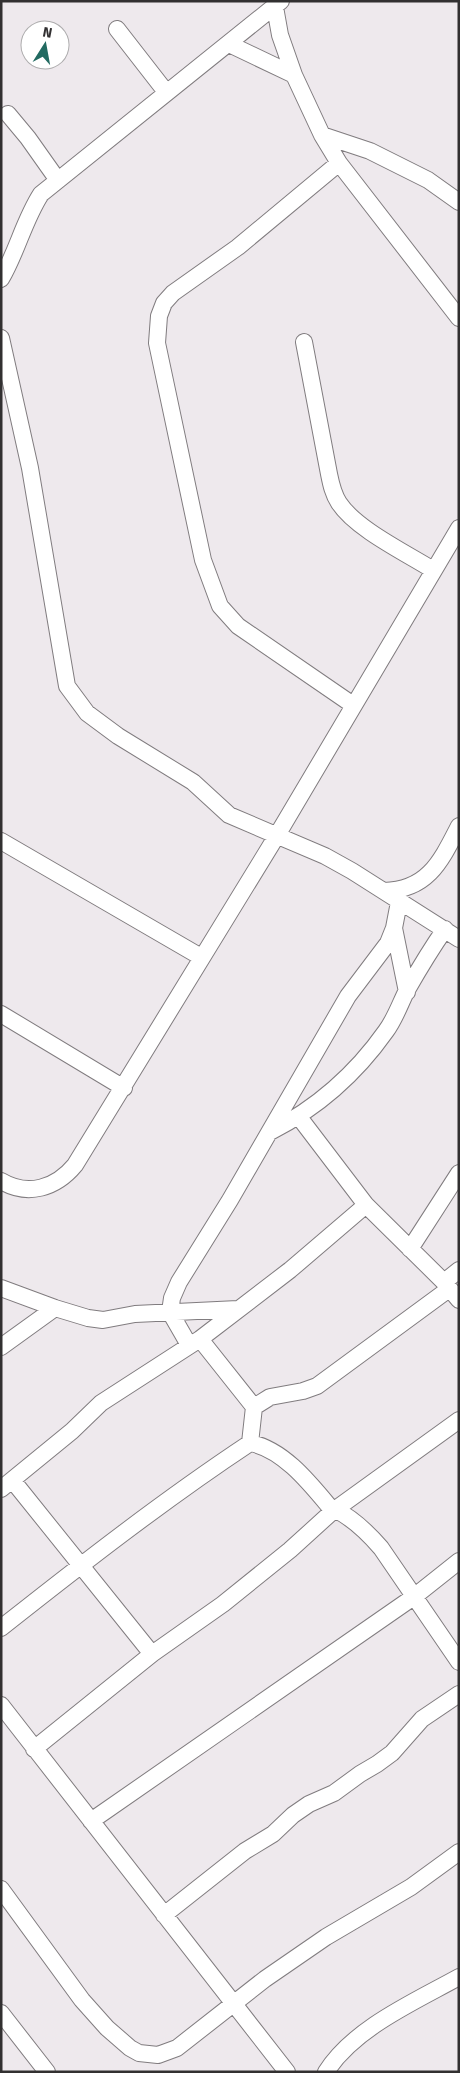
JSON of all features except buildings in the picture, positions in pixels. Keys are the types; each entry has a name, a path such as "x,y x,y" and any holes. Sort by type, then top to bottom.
{"street":[{"path":"3,271 32,208 41,194 57,179 278,4"},
{"path":"278,4 280,35 294,76 322,135 339,164 459,318"},
{"path":"117,29 166,92"},
{"path":"229,44 294,76"},
{"path":"8,114 28,138 57,179"},
{"path":"322,135 370,151 428,180 459,202"},
{"path":"339,164 238,247 173,293 164,303 159,316 156,329 156,343 203,560 220,606 238,626 353,705"},
{"path":"1,338 30,468 67,686 87,713 118,736 193,782 229,815 276,837 325,856 459,938"},
{"path":"304,342 329,474 338,502 347,514 359,524 432,570"},
{"path":"1,1181 20,1189 33,1190 57,1182 75,1165 124,1088 201,957 276,837 432,570 459,528"},
{"path":"384,891 398,891 410,887 418,884 429,875 459,826"},
{"path":"1,842 201,957"},
{"path":"250,1443 254,1407 194,1342 170,1312 172,1298 190,1262 230,1200 339,1010 384,948 394,928 399,902"},
{"path":"394,928 407,992"},
{"path":"270,1132 299,1117 334,1090 357,1067 387,1030 422,963 445,928"},
{"path":"1,1014 124,1088"},
{"path":"299,1117 366,1205 450,1290"},
{"path":"410,1249 459,1173"},
{"path":"152,1654 80,1566 7,1485 72,1431 101,1403 194,1342 290,1270 366,1205"},
{"path":"254,1407 270,1397 303,1391 317,1386 450,1290 459,1270"},
{"path":"1,1288 55,1308 88,1318 103,1320 134,1314 238,1309"},
{"path":"1,1347 55,1308"},
{"path":"34,1749 152,1654 223,1604 335,1511 459,1420"},
{"path":"1,1628 80,1566 218,1464 250,1443 266,1446 274,1452 307,1480 335,1511 345,1515 369,1534 415,1596 459,1662"},
{"path":"91,1821 415,1596 459,1561"},
{"path":"164,1915 245,1851 273,1834 293,1815 309,1804 334,1793 392,1753 422,1719 459,1694"},
{"path":"1,1705 287,2072"},
{"path":"1,1890 82,2000 107,2028 130,2048 139,2052 158,2055 177,2048 234,2003 326,1937 411,1887 459,1852"},
{"path":"326,2072 338,2055 354,2040 459,1976"},
{"path":"1,2013 47,2072"}]}
